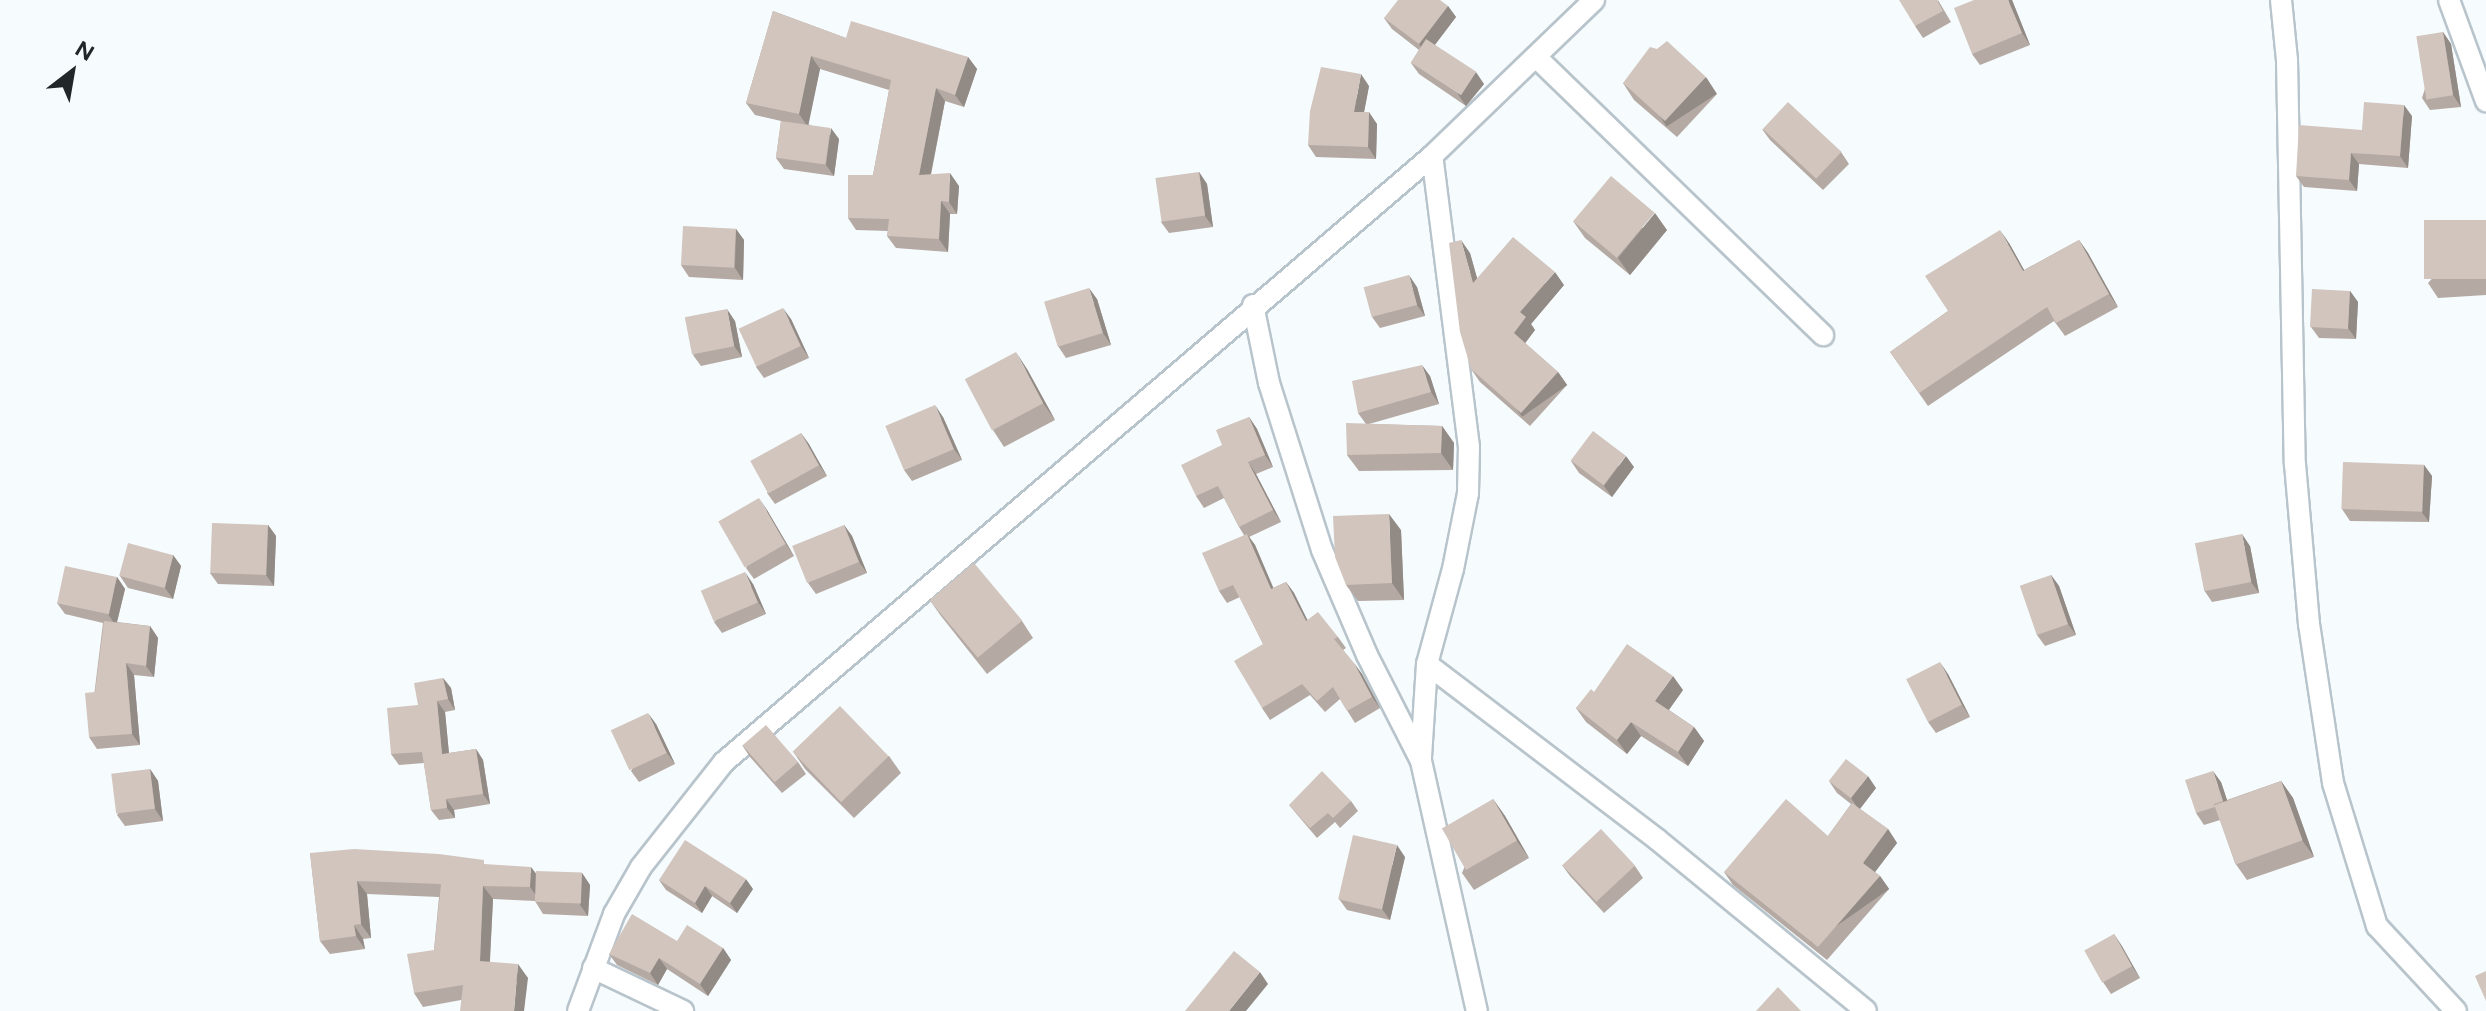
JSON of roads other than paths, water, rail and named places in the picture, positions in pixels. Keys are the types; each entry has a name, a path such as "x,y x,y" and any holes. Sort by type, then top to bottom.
{"street":[{"path":"578,1011 593,968 641,867 724,762 1253,305 1432,156 1594,0"},
{"path":"2281,0 2287,60 2295,464 2309,624 2333,783 2377,926 2456,1011"},
{"path":"2449,0 2486,101"},
{"path":"1536,57 1823,335"},
{"path":"1421,761 1427,664 1462,524 1469,447 1432,156"},
{"path":"1253,305 1269,383 1322,550 1367,655 1421,761 1477,1011"},
{"path":"1427,664 1658,840 1866,1011"},
{"path":"593,968 683,1011"}]}
